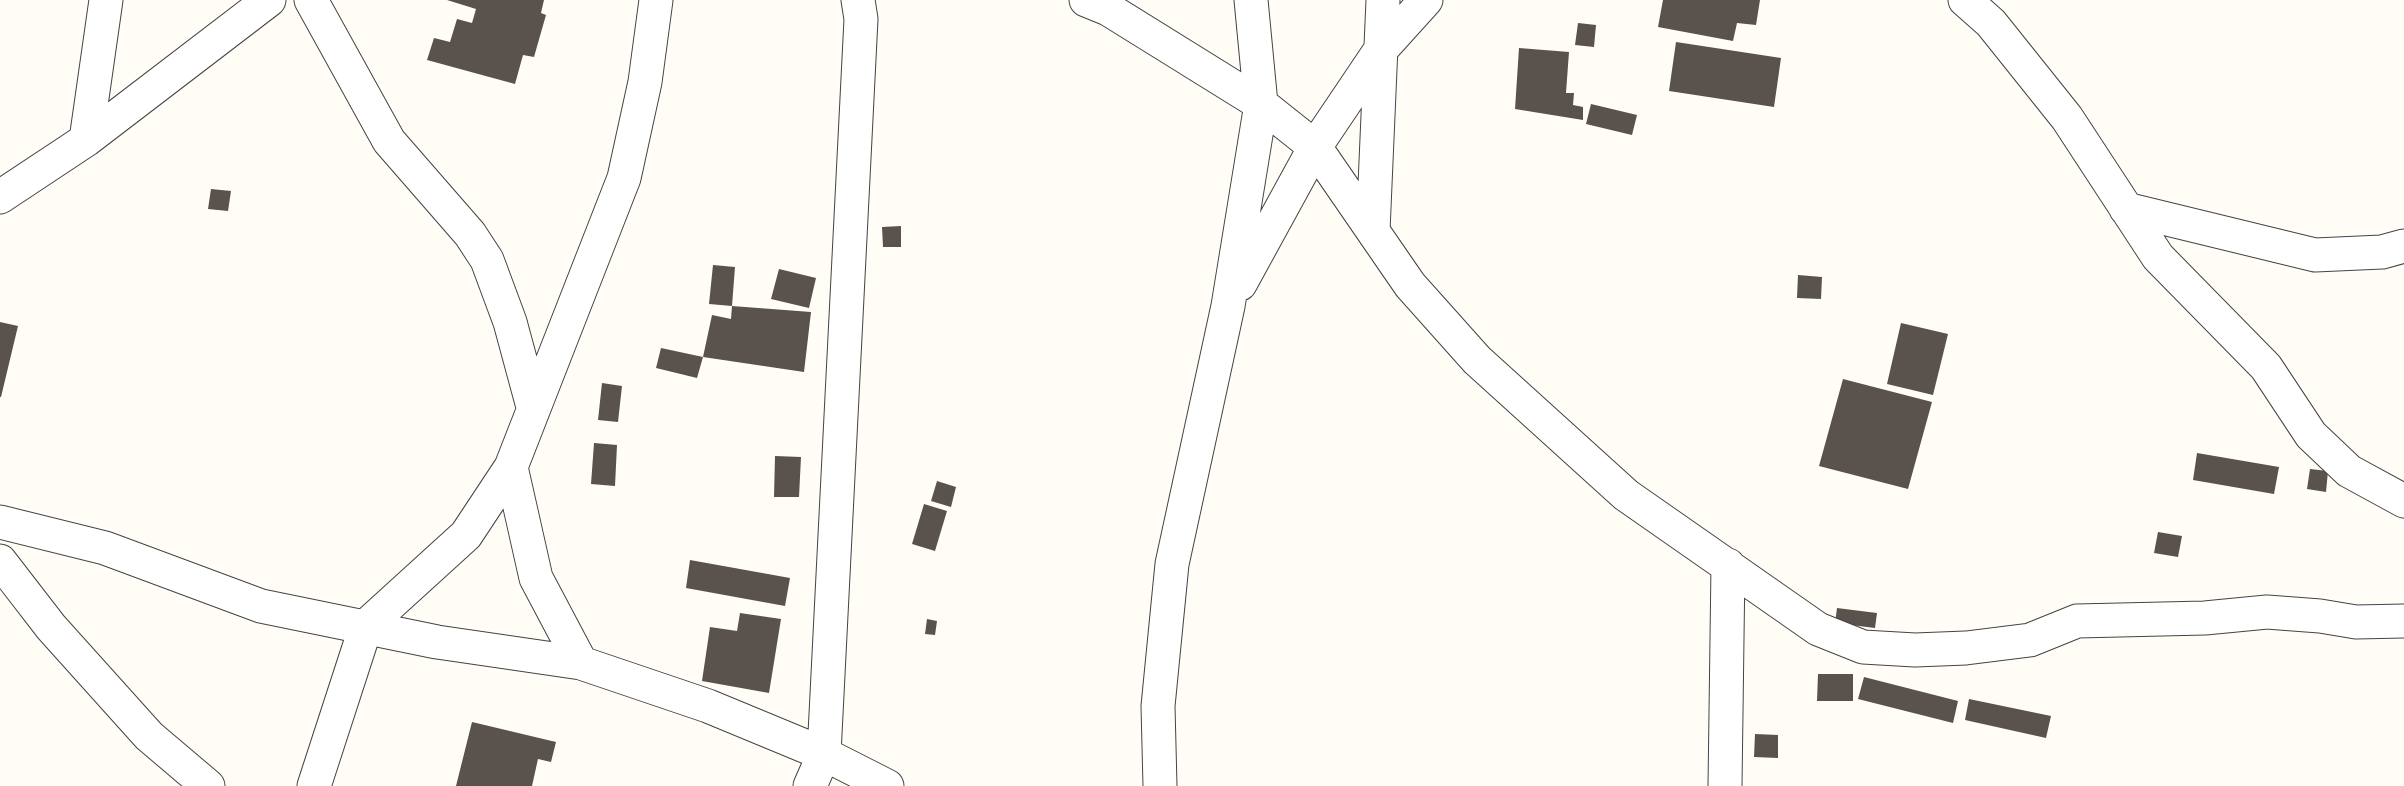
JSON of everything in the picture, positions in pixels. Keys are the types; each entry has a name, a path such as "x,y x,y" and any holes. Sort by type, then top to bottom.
{"street":[{"path":"86,140 106,0"},
{"path":"0,197 86,140 269,0"},
{"path":"311,0 389,141 470,234 487,260 510,322 533,407"},
{"path":"314,786 366,626 466,535 511,467 624,178 645,82 656,0"},
{"path":"810,786 824,754 861,19 858,0"},
{"path":"1086,0 1108,9 1261,104 1316,147 1410,285 1477,360 1626,495 1818,629 1863,647 1915,650 1966,648 2030,640 2077,621 2205,618 2267,612 2320,615 2356,622 2404,621"},
{"path":"1160,786 1158,706 1172,564 1228,306 1261,104 1251,0"},
{"path":"1373,231 1383,0"},
{"path":"1228,306 1316,147 1379,52 1426,0"},
{"path":"1965,0 1991,23 2067,118 2158,257 2266,367 2311,435 2349,471 2404,501"},
{"path":"2126,209 2315,255 2382,252 2404,246"},
{"path":"511,467 536,578 581,663"},
{"path":"0,522 105,548 261,606 437,642 581,663 708,706 824,754 887,786"},
{"path":"0,561 51,627 149,736 208,786"},
{"path":"1725,786 1728,565"}],"building":[{"path":"447,0 544,0 541,13 546,15 534,57 523,55 515,84 427,60 434,38 450,42 457,19 472,23 476,9"},
{"path":"1663,0 1760,0 1756,25 1737,23 1733,41 1658,27"},
{"path":"1578,23 1596,25 1594,47 1575,45"},
{"path":"1676,42 1781,58 1774,107 1669,91"},
{"path":"1519,48 1569,52 1566,93 1574,93 1573,105 1583,107 1583,120 1515,109"},
{"path":"1591,104 1637,115 1632,135 1586,124"},
{"path":"211,189 231,191 228,211 208,209"},
{"path":"901,226 901,247 883,247 882,227"},
{"path":"713,265 735,267 732,306 709,304"},
{"path":"779,269 816,278 809,308 771,299"},
{"path":"1798,275 1822,277 1821,299 1797,298"},
{"path":"732,306 811,312 804,372 703,357 712,315 731,319"},
{"path":"0,322 18,326 1,397 0,397"},
{"path":"1901,323 1948,334 1933,395 1887,384"},
{"path":"661,348 703,357 697,378 656,368"},
{"path":"1843,379 1932,402 1908,489 1819,466"},
{"path":"602,383 622,386 618,422 598,420"},
{"path":"594,443 617,445 615,486 591,484"},
{"path":"2197,453 2279,467 2274,494 2193,480"},
{"path":"775,456 801,457 799,497 774,497"},
{"path":"2310,469 2328,471 2326,492 2307,489"},
{"path":"937,481 956,487 951,507 931,501"},
{"path":"924,504 947,511 935,551 912,544"},
{"path":"2158,532 2182,536 2178,557 2154,553"},
{"path":"690,560 790,578 785,606 686,588"},
{"path":"1837,608 1877,613 1875,628 1835,623"},
{"path":"740,613 781,619 769,693 702,681 710,627 737,631"},
{"path":"927,619 937,621 935,635 925,634"},
{"path":"1818,674 1853,674 1853,701 1817,701"},
{"path":"1864,677 1958,701 1953,723 1858,699"},
{"path":"1969,699 2051,716 2046,738 1965,720"},
{"path":"472,722 556,742 551,762 538,759 532,786 456,786"},
{"path":"1755,734 1778,735 1778,758 1754,757"}]}
